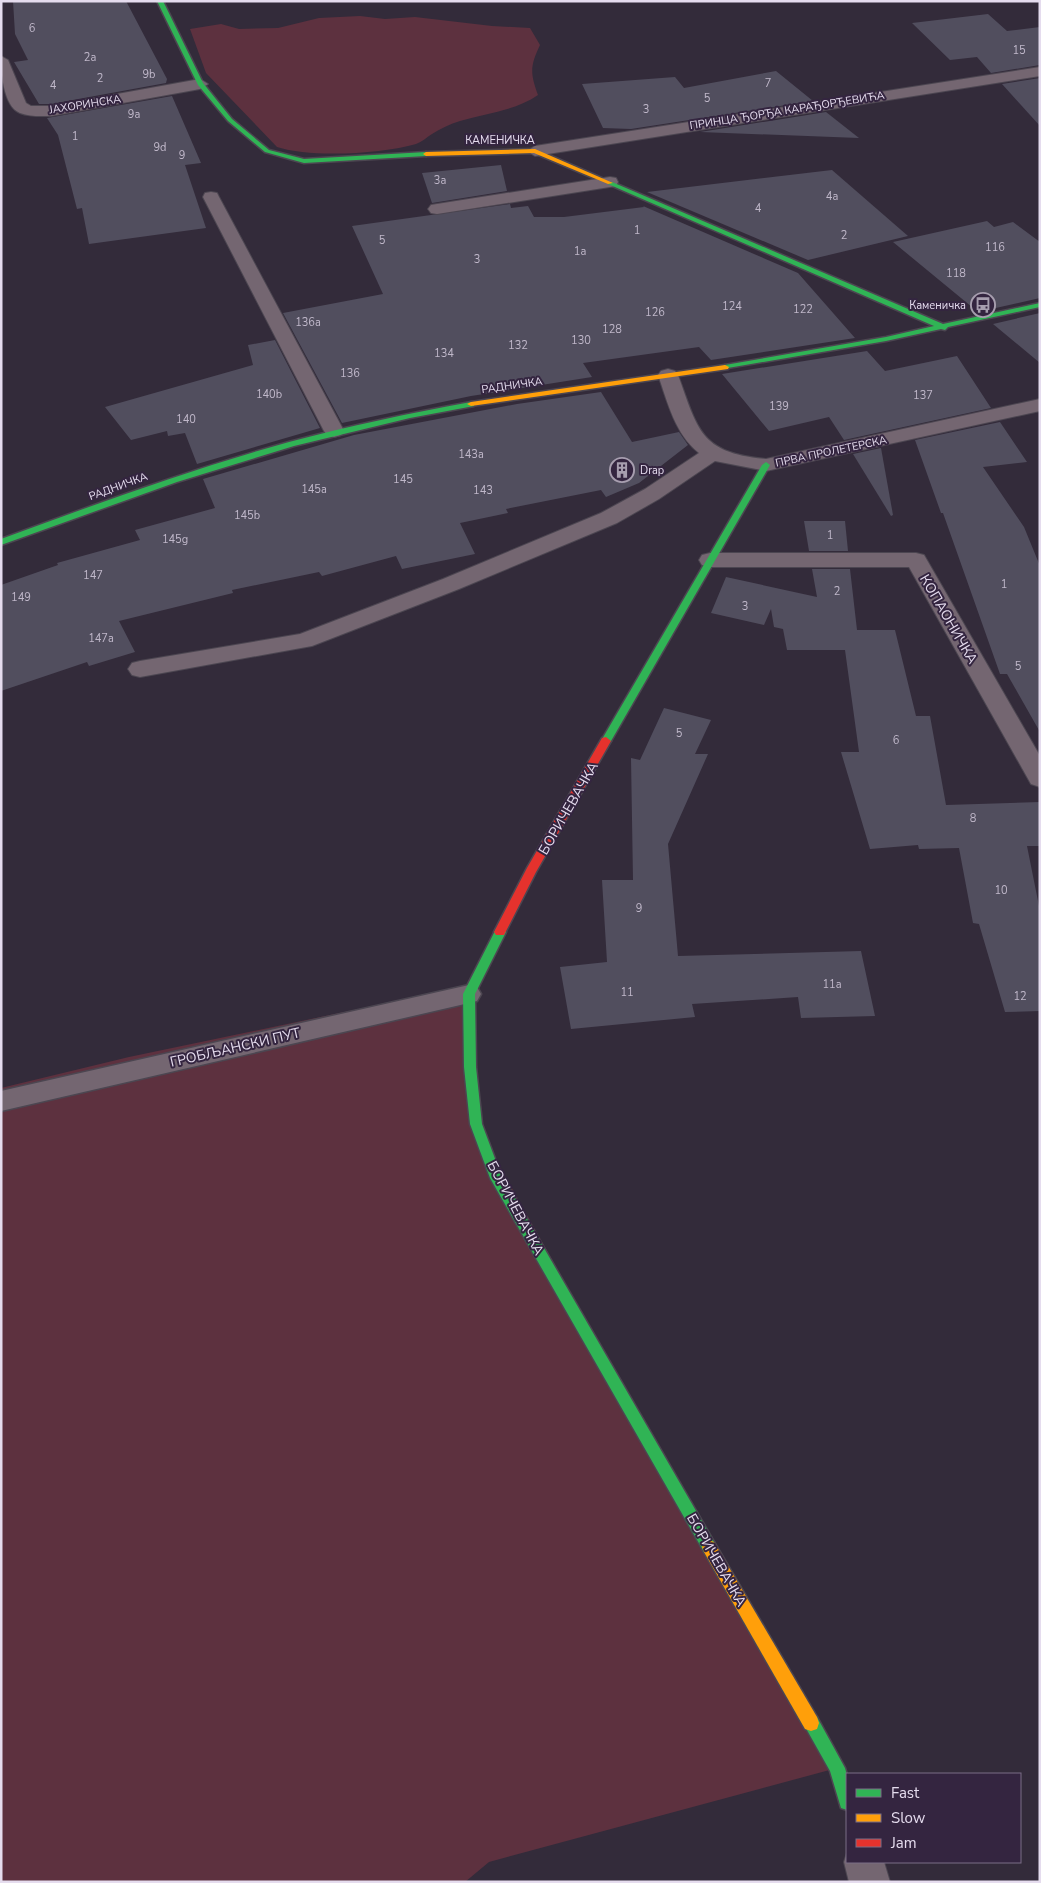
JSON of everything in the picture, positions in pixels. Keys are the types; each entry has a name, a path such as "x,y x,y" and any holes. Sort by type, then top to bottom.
{"street":[{"name":"КАМЕНИЧКА","path":"160,1 200,84 230,120 267,151 304,161 449,152 535,151 945,328"},
{"name":"ЈАХОРИНСКА","path":"1,60 19,105 30,111 51,110 200,84"},
{"name":"ПРИНЦА ЂОРЂА КАРАЂОРЂЕВИЋА","path":"535,151 1040,71"},
{"path":"437,209 610,182"},
{"path":"212,197 334,431"},
{"name":"РАДНИЧКА","path":"1,542 197,472 334,431 478,403 807,354 945,328 1040,304"},
{"name":"ПРВА ПРОЛЕТЕРСКА","path":"668,375 692,436 713,453 738,461 766,465 1040,405"},
{"path":"140,669 304,641 451,584 609,518 652,494 713,453"},
{"name":"БОРИЧЕВАЧКА","path":"766,465 531,871 469,994 470,1067 476,1124 494,1174 838,1768 846,1798"},
{"name":"КОПАОНИЧКА","path":"710,560 916,560 1040,778"},
{"path":"864,1863 870,1882"}],"lane":[{"name":"ГРОБЉАНСКИ ПУТ","path":"1,1101 469,994"}],"shaded area":[{"path":"360,16 385,19 415,17 492,26 530,28 540,45 532,70 538,95 520,105 453,124 435,132 418,143 402,147 366,152 327,154 291,150 277,147 206,73 190,29 221,24 239,29 278,28 319,18"},
{"path":"469,994 476,1124 837,1768 489,1862 465,1882 1,1882 1,1088 129,1057 397,1001"}],"building":[{"path":"13,1 126,1 167,79 166,83 51,104 39,104 14,62 28,60 15,34"},
{"path":"988,14 1007,31 1040,27 1040,65 991,73 977,57 950,60 912,23"},
{"path":"776,71 813,101 631,129 603,128 582,84 675,77 684,88"},
{"path":"1040,78 1040,126 1002,84"},
{"path":"172,96 201,163 185,165 206,228 89,244 82,208 77,209 58,135 47,118"},
{"path":"826,112 859,138 700,132"},
{"path":"501,165 507,191 432,203 422,173"},
{"path":"832,170 908,236 808,260 647,192"},
{"path":"510,204 511,208 528,206 534,217 564,217 643,206 798,273 855,338 711,360 699,347 583,363 592,377 471,396 342,423 283,313 383,294 352,226"},
{"path":"987,221 994,227 1013,222 1040,242 1040,298 978,312 893,242"},
{"path":"1040,313 1040,363 993,324"},
{"path":"275,340 320,428 197,464 185,433 168,436 167,431 131,440 105,407 253,365 248,345"},
{"path":"867,351 885,371 957,356 991,408 844,440 829,417 769,431 722,374"},
{"path":"601,392 632,442 679,432 688,445 639,483 606,497 601,490 506,509 508,513 460,523 475,554 402,569 396,556 322,576 319,572 232,590 233,593 119,621 135,652 89,666 87,662 1,691 1,585 58,565 57,563 140,540 135,530 215,508 203,479 354,435 517,404"},
{"path":"1000,422 1027,462 983,467 1024,527 1040,566 1040,732 1007,674 1000,674 915,440"},
{"path":"881,448 893,515 891,516 853,454"},
{"path":"804,521 845,521 848,551 809,551"},
{"path":"812,569 850,569 857,630 895,630 916,716 930,716 946,805 1040,802 1040,846 1027,846 1040,911 1040,1011 1005,1012 979,924 973,923 959,848 919,849 918,845 870,849 841,752 859,752 845,650 787,650 783,629 774,627 771,609 764,625 711,613 726,577 817,597"},
{"path":"664,708 711,720 695,754 708,754 668,844 678,956 861,951 875,1016 801,1018 798,997 692,1004 695,1017 571,1029 560,967 607,962 602,880 633,880 631,758 640,760"}],"traffic: fast":[{"path":"160,1 200,84 230,120 267,151 304,161 426,154"},
{"path":"610,183 945,328"},
{"path":"725,367 886,339 1040,305"},
{"path":"1,542 174,480 291,444 410,415 471,404"},
{"path":"606,741 766,465"},
{"path":"500,932 469,994 470,1067 476,1124 494,1174 709,1547"},
{"path":"811,1723 837,1768 846,1799"}],"traffic: slow":[{"path":"426,154 535,151 610,183"},
{"path":"471,404 725,367"},
{"path":"709,1547 811,1723"}],"traffic: jam":[{"path":"500,932 531,871 606,741"}],"place":[{"name":"Каменичка","path":"983,305"},
{"name":"Drap","path":"622,470"}]}
